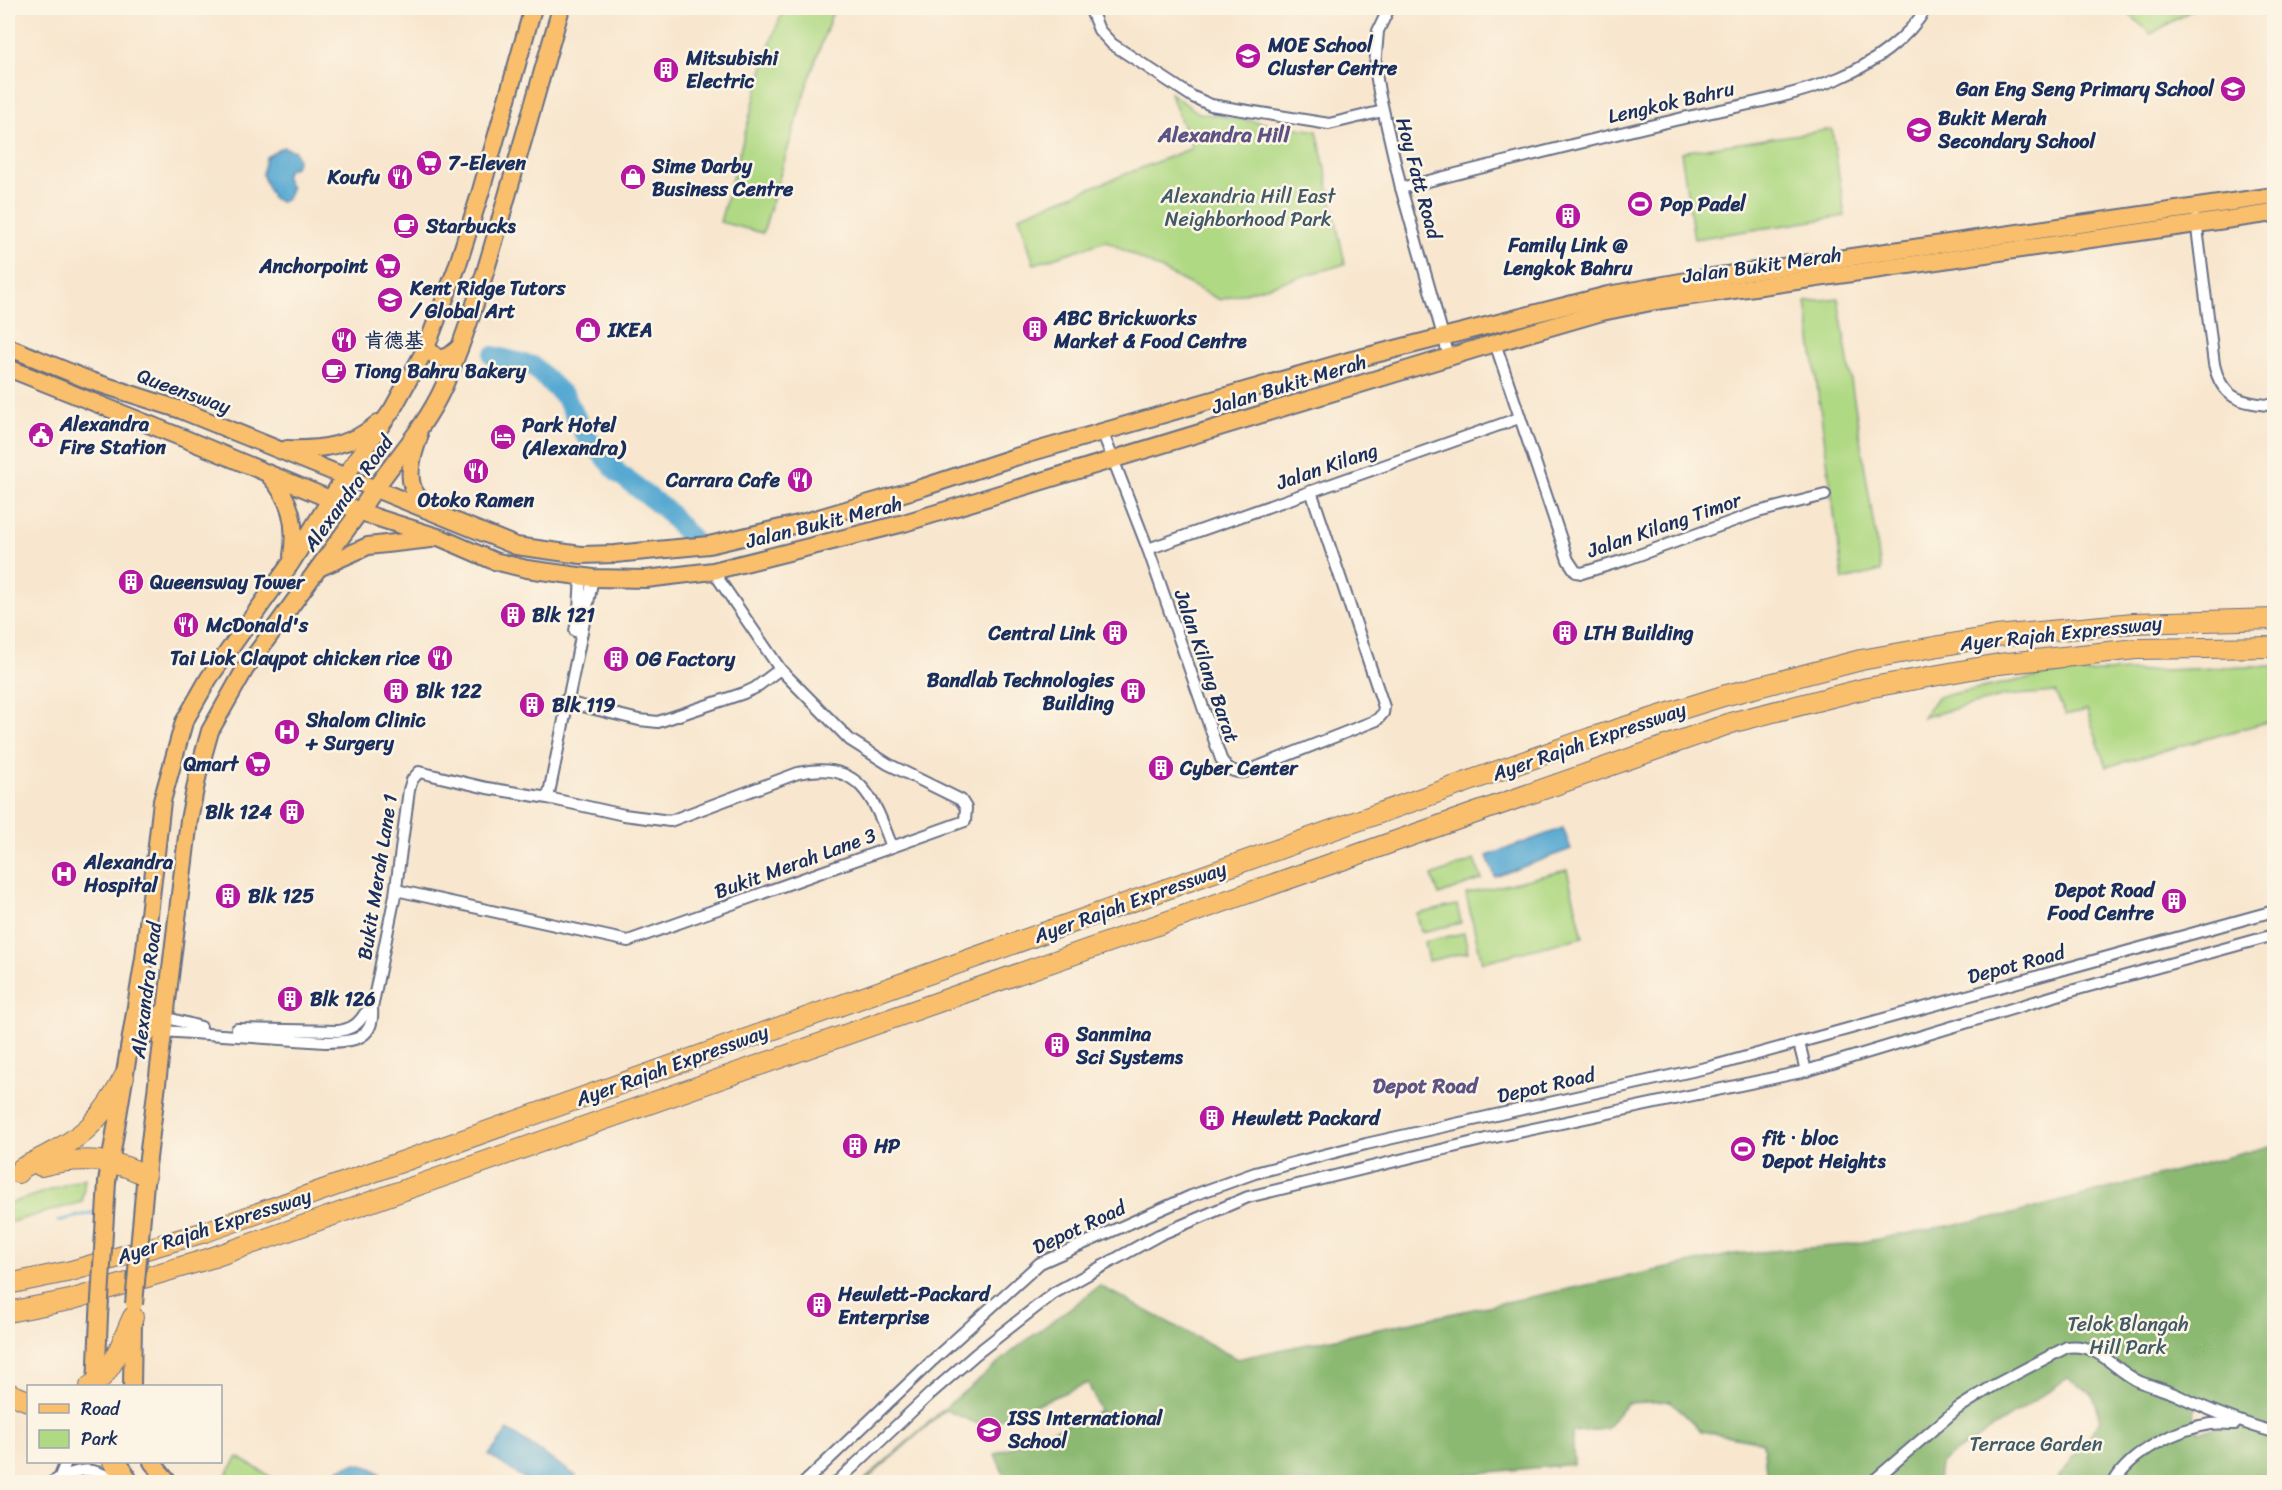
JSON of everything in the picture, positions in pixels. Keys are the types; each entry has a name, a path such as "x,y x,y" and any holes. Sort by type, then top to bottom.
{"highway":[{"name":"Ayer Rajah Expressway","path":"8,1284 71,1271 205,1232 1590,738 1723,696 1861,660 1996,636 2134,623 2274,619"},
{"name":"Ayer Rajah Expressway","path":"8,1312 70,1300 211,1258 1580,774 1734,722 1867,688 1999,664 2136,649 2274,647"},
{"path":"13,1175 74,1140 92,1126 112,1101 124,1077"},
{"path":"13,1175 69,1160 110,1161 134,1169 145,1179"},
{"path":"95,1385 110,1371 134,1311"},
{"path":"8,1393 27,1392"},
{"path":"8,1393 27,1401"}],"main road":[{"name":"Alexandra Road","path":"94,1385 107,1182 144,958 162,801 184,722 209,678 291,563 345,476 392,410 426,348 457,267 480,194 533,8"},
{"name":"Alexandra Road","path":"132,1385 134,1311 145,1179 164,1019 189,820 198,774 210,731 245,669 360,511 374,488 422,427 443,387 490,260 561,8"},
{"name":"Jalan Bukit Merah","path":"332,500 441,538 494,561 527,569 587,577 646,579 713,571 904,524 1602,312 1656,301 2196,216 2274,196"},
{"name":"Jalan Bukit Merah","path":"345,476 516,546 581,555 709,545 833,514 1102,431 1348,361 1608,295 1648,287 2196,216 2274,213"},
{"name":"Queensway","path":"8,347 91,381 181,410 345,476"},
{"path":"426,348 440,359 449,356 459,348"},
{"path":"8,368 332,500"},
{"path":"1212,400 1229,398 1239,400 1249,410 1251,418"},
{"path":"279,449 310,449 342,444 368,432 392,410"},
{"path":"422,427 412,456 411,478 416,495 450,518"},
{"path":"264,471 281,489 292,513 295,537 291,563"},
{"path":"833,514 840,541"},
{"path":"320,567 368,546 441,538"},
{"path":"129,1048 164,1019"},
{"path":"154,1463 168,1482"}],"street":[{"path":"1090,8 1099,30 1112,44 1211,105 1329,124 1383,111"},
{"name":"Hoy Fatt Road","path":"1389,8 1378,31 1375,67 1401,188 1449,357"},
{"name":"Lengkok Bahru","path":"1401,188 1609,135 1788,93 1838,78 1881,54 1920,18 1926,8"},
{"path":"2196,216 2214,364 2220,384 2230,395 2246,403 2274,405"},
{"name":"Jalan Kilang Timor","path":"1495,343 1568,560 1576,572 1582,573 1625,560 1758,512 1825,495"},
{"name":"Jalan Kilang","path":"1148,549 1519,418"},
{"name":"Jalan Kilang Barat","path":"1102,431 1148,549 1221,759 1232,771 1245,772 1377,720 1383,713 1384,707 1311,491"},
{"path":"713,571 780,669 850,740 888,764 953,796 964,804 965,821 892,848"},
{"path":"545,797 565,702 587,577"},
{"path":"565,702 639,720 658,722 744,693 755,688 780,669"},
{"name":"Bukit Merah Lane 3","path":"396,890 628,941 892,848 869,794 853,780 833,770 798,773 670,821 624,815 545,797"},
{"name":"Bukit Merah Lane 1","path":"164,1019 347,1042 364,1035 373,1018 372,1008 396,890 412,780 419,772 487,788 545,797"},
{"name":"Depot Road","path":"805,1482 933,1360 1040,1263 1191,1196 1255,1173 1355,1147 1710,1067 2274,911"},
{"name":"Depot Road","path":"837,1482 930,1394 976,1354 1054,1293 1159,1235 1204,1214 1266,1191 1486,1139 1806,1071 2071,991 2274,935"},
{"path":"1799,1043 1806,1071"},
{"path":"1872,1482 1957,1409 1993,1386 2067,1347 2089,1348 2138,1381 2178,1395 2241,1424 2274,1432"},
{"path":"2114,1482 2119,1474 2146,1449 2181,1432 2211,1424 2241,1424"},
{"path":"55,1481 65,1463"},
{"path":"55,1481 83,1469 105,1475 120,1472"}],"green space":[{"path":"784,8 834,8 805,91 763,233 720,222 770,44"},
{"path":"2144,8 2195,8 2151,34 2130,15"},
{"name":"Alexandria Hill East Neighborhood Park","path":"1170,93 1199,113 1317,131 1345,264 1220,300 1106,241 1034,264 1019,216 1192,148"},
{"path":"1832,129 1845,216 1694,239 1681,152"},
{"path":"1838,298 1881,571 1843,580 1806,302"},
{"path":"2274,666 2274,720 2106,767 2087,710 2066,715 2055,692 2005,696 1923,717 1937,697 2050,674"},
{"path":"1474,860 1482,879 1439,895 1432,876"},
{"path":"1567,870 1583,937 1482,962 1466,894"},
{"path":"1457,905 1461,923 1421,932 1417,914"},
{"path":"1464,933 1468,952 1428,961 1424,942"},
{"name":"Telok Blangah Hill Park","path":"2274,1145 2274,1482 2058,1482 2058,1478 2101,1420 2093,1395 2068,1378 1940,1463 1938,1482 1767,1482 1763,1442 1701,1431 1671,1401 1627,1403 1606,1429 1572,1432 1574,1464 1448,1476 1446,1482 1007,1482 995,1454 1100,1411 1088,1383 983,1426 945,1410 862,1482 947,1406 1020,1345 1100,1286 1237,1359 1734,1254 1846,1245 2012,1214","holes":["2200,1399 2241,1418 2228,1427 2198,1431 2193,1413"]},
{"path":"85,1178 82,1202 8,1223 8,1204"},
{"path":"238,1457 279,1482 236,1482 226,1475"}],"water":[{"path":"283,147 295,151 298,160 295,167 288,170 285,175 291,189 287,199 281,202 272,198 262,174 266,157"},
{"path":"1563,828 1571,849 1495,877 1487,856"},
{"path":"508,1430 576,1476 572,1482 529,1482 489,1455"},
{"path":"354,1464 373,1468 386,1482 328,1482 339,1470"}],"waterway":[{"path":"493,356 533,366 566,398 585,435 618,473 666,510 691,538"},
{"path":"58,1221 100,1211"}],"place":[{"name":"MOE School Cluster Centre","path":"1248,56"},
{"name":"Mitsubishi Electric","path":"666,70"},
{"name":"Gan Eng Seng Primary School","path":"2233,89"},
{"name":"Bukit Merah Secondary School","path":"1919,130"},
{"name":"7-Eleven","path":"429,163"},
{"name":"Koufu","path":"400,177"},
{"name":"Sime Darby Business Centre","path":"633,177"},
{"name":"Pop Padel","path":"1640,204"},
{"name":"Family Link @ Lengkok Bahru","path":"1568,216"},
{"name":"Starbucks","path":"406,226"},
{"name":"Anchorpoint","path":"388,266"},
{"name":"Kent Ridge Tutors / Global Art","path":"390,300"},
{"name":"ABC Brickworks Market & Food Centre","path":"1035,329"},
{"name":"IKEA","path":"588,330"},
{"name":"肯德基","path":"344,340"},
{"name":"Tiong Bahru Bakery","path":"334,371"},
{"name":"Alexandra Fire Station","path":"41,435"},
{"name":"Park Hotel (Alexandra)","path":"503,437"},
{"name":"Otoko Ramen","path":"476,471"},
{"name":"Carrara Cafe","path":"800,480"},
{"name":"Queensway Tower","path":"131,582"},
{"name":"Blk 121","path":"513,615"},
{"name":"McDonald's","path":"186,625"},
{"name":"Central Link","path":"1115,633"},
{"name":"LTH Building","path":"1565,633"},
{"name":"Tai Liok Claypot chicken rice","path":"440,658"},
{"name":"OG Factory","path":"616,659"},
{"name":"Blk 122","path":"396,691"},
{"name":"Bandlab Technologies Building","path":"1133,691"},
{"name":"Blk 119","path":"532,705"},
{"name":"Shalom Clinic + Surgery","path":"287,732"},
{"name":"Qmart","path":"258,764"},
{"name":"Cyber Center","path":"1161,768"},
{"name":"Blk 124","path":"292,812"},
{"name":"Alexandra Hospital","path":"64,874"},
{"name":"Blk 125","path":"228,896"},
{"name":"Depot Road Food Centre","path":"2174,901"},
{"name":"Blk 126","path":"290,999"},
{"name":"Sanmina Sci Systems","path":"1057,1045"},
{"name":"Hewlett Packard","path":"1212,1118"},
{"name":"HP","path":"855,1146"},
{"name":"fit · bloc Depot Heights","path":"1743,1149"},
{"name":"Hewlett-Packard Enterprise","path":"819,1305"},
{"name":"ISS International School","path":"989,1430"}],"district":[{"name":"Alexandra Hill","path":"1224,135"},
{"name":"Depot Road","path":"1425,1086"}],"park label":[{"name":"Terrace Garden","path":"2036,1444"}]}
